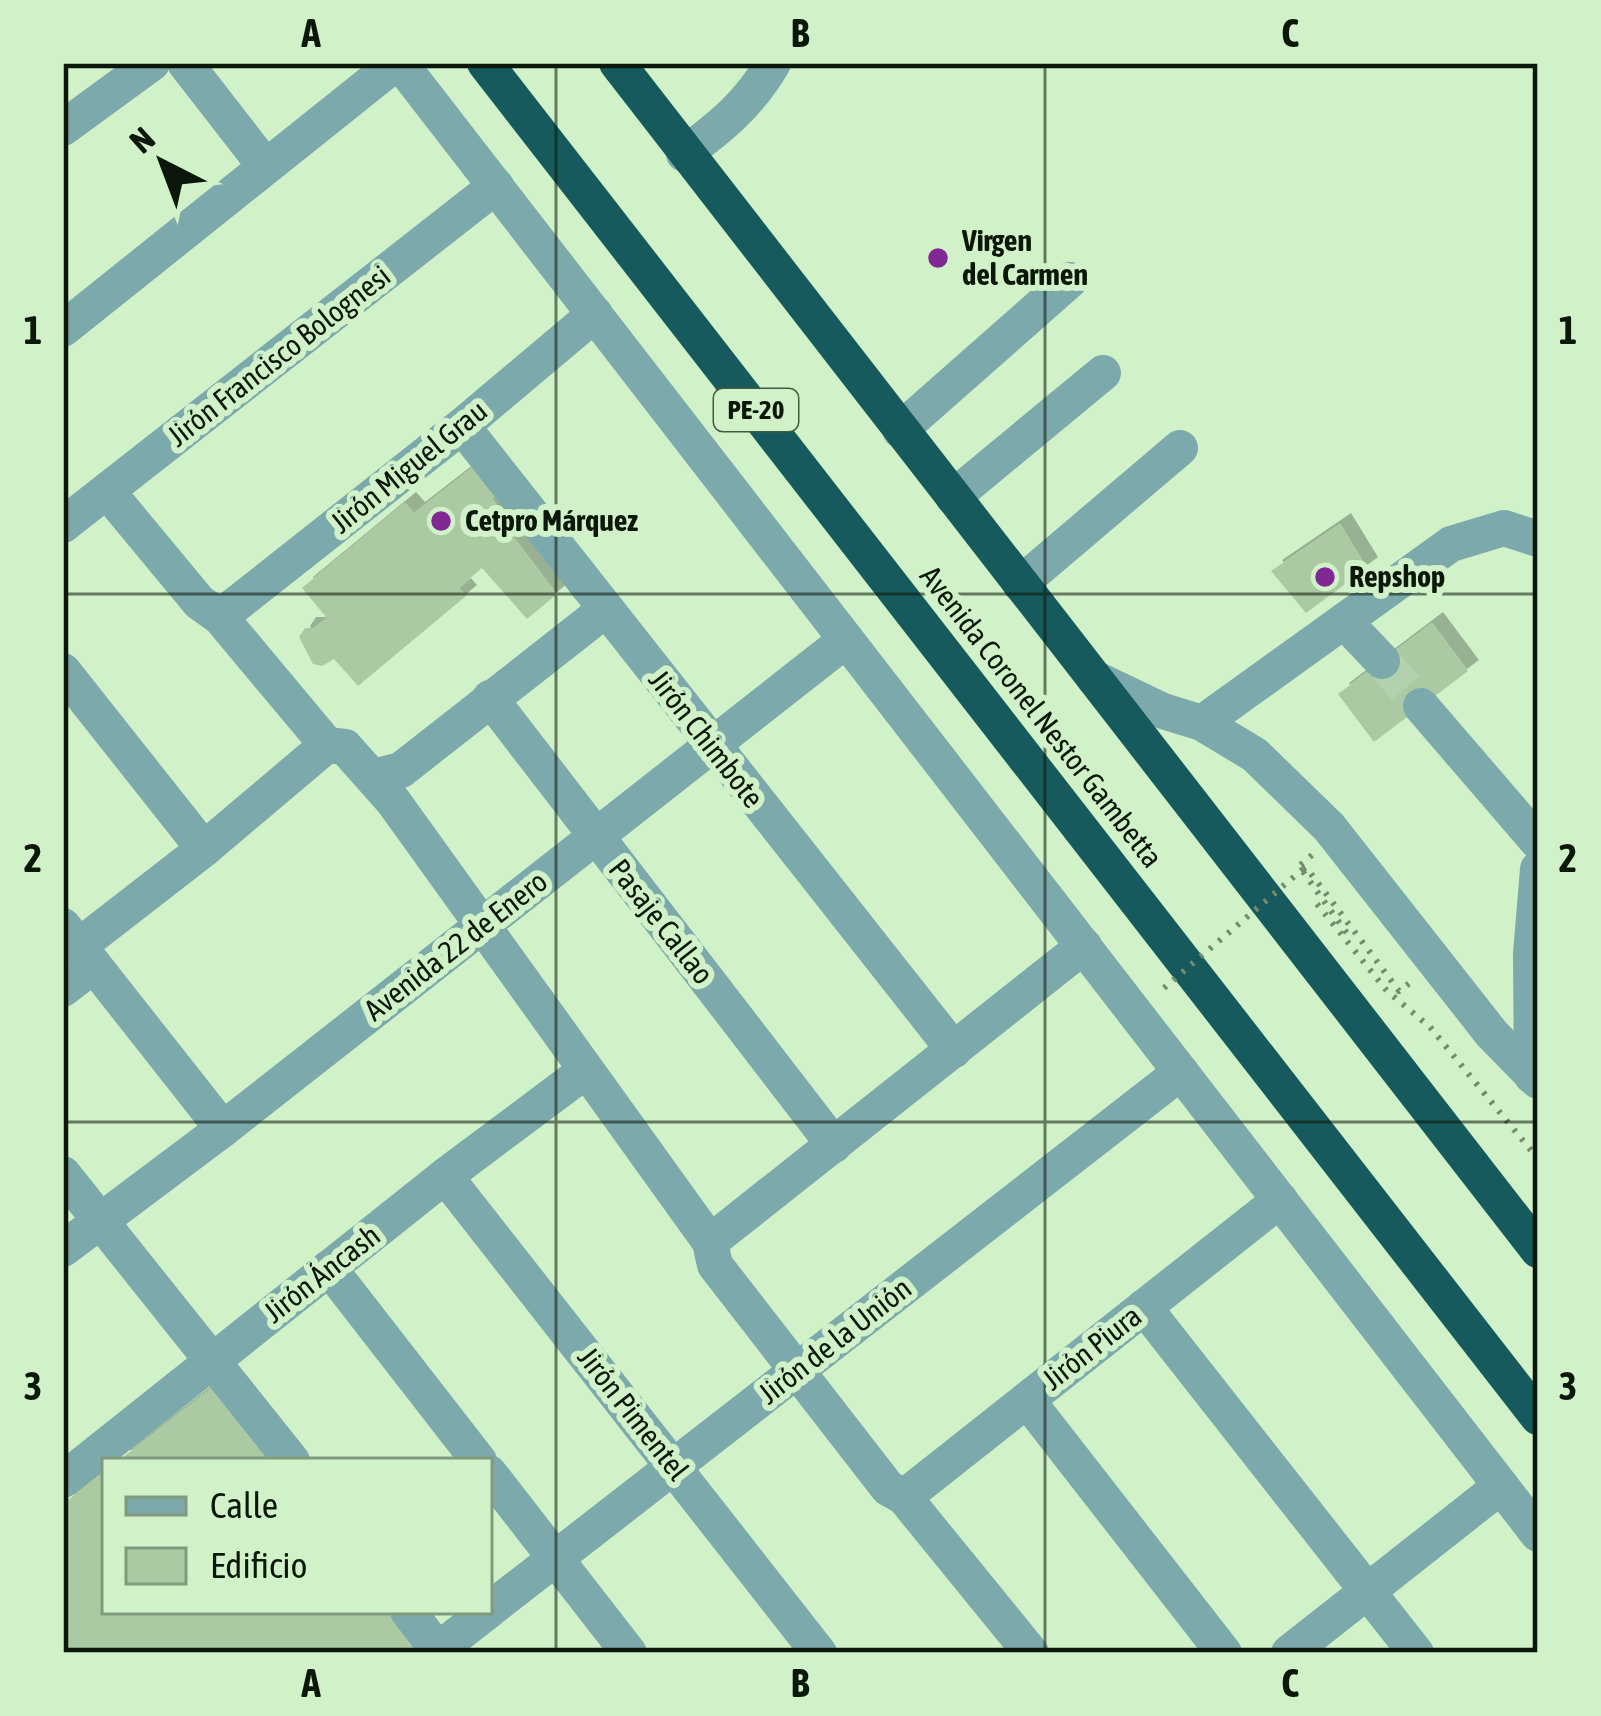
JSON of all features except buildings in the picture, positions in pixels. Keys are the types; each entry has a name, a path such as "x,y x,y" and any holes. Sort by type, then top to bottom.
{"highway":[{"name":"Avenida Coronel Nestor Gambetta","path":"485,63 1538,1417"},
{"path":"616,63 1538,1250"}],"street":[{"path":"63,128 152,63"},
{"path":"185,63 265,166"},
{"path":"63,329 398,63 1538,1534"},
{"path":"684,154 730,120 753,96 773,63"},
{"name":"Jirón Francisco Bolognesi","path":"63,525 496,186"},
{"path":"900,430 1070,280"},
{"name":"Jirón Miguel Grau","path":"220,617 595,314"},
{"path":"953,497 1103,373"},
{"name":"Jirón Chimbote","path":"462,426 954,1050"},
{"path":"1020,584 1180,448"},
{"path":"107,491 326,745 345,747 374,777 710,1242 716,1265 888,1488 904,1497 1030,1653"},
{"path":"1202,723 1451,544 1504,528 1538,539"},
{"path":"374,777 401,770 605,610"},
{"path":"1344,621 1382,662"},
{"name":"Avenida 22 de Enero","path":"63,1249 847,640"},
{"path":"63,671 204,849"},
{"path":"1094,678 1202,723 1256,755 1329,827 1492,1034 1535,1078"},
{"name":"Pasaje Callao","path":"490,698 834,1144"},
{"path":"1421,706 1538,842"},
{"path":"63,989 78,946 204,849 326,745"},
{"path":"1535,1078 1531,954 1538,869"},
{"path":"78,946 223,1129"},
{"path":"710,1242 1084,946"},
{"name":"Jirón Áncash","path":"63,1480 584,1072"},
{"name":"Jirón de la Unión","path":"492,1609 1181,1072"},
{"path":"63,1174 290,1458"},
{"name":"Jirón Pimentel","path":"446,1176 819,1653"},
{"name":"Jirón Piura","path":"904,1497 1280,1200"},
{"path":"328,1268 477,1458"},
{"path":"1144,1307 1416,1653"},
{"path":"1027,1400 1224,1653"},
{"path":"492,1477 629,1653"},
{"path":"1289,1653 1501,1486"},
{"path":"410,1614 438,1652"},
{"name":"Jirón de la Unión","path":"438,1652 485,1614"}],"path":[{"path":"1313,854 1299,866 1387,991"},
{"path":"1164,988 1304,868"},
{"path":"1290,870 1387,991 1430,1027 1538,1159"}],"tunnel":[{"path":"1382,661 1421,706"}],"place":[{"name":"Virgen del Carmen","path":"938,258"},
{"name":"Cetpro Márquez","path":"441,521"},
{"name":"Repshop","path":"1325,577"}]}
